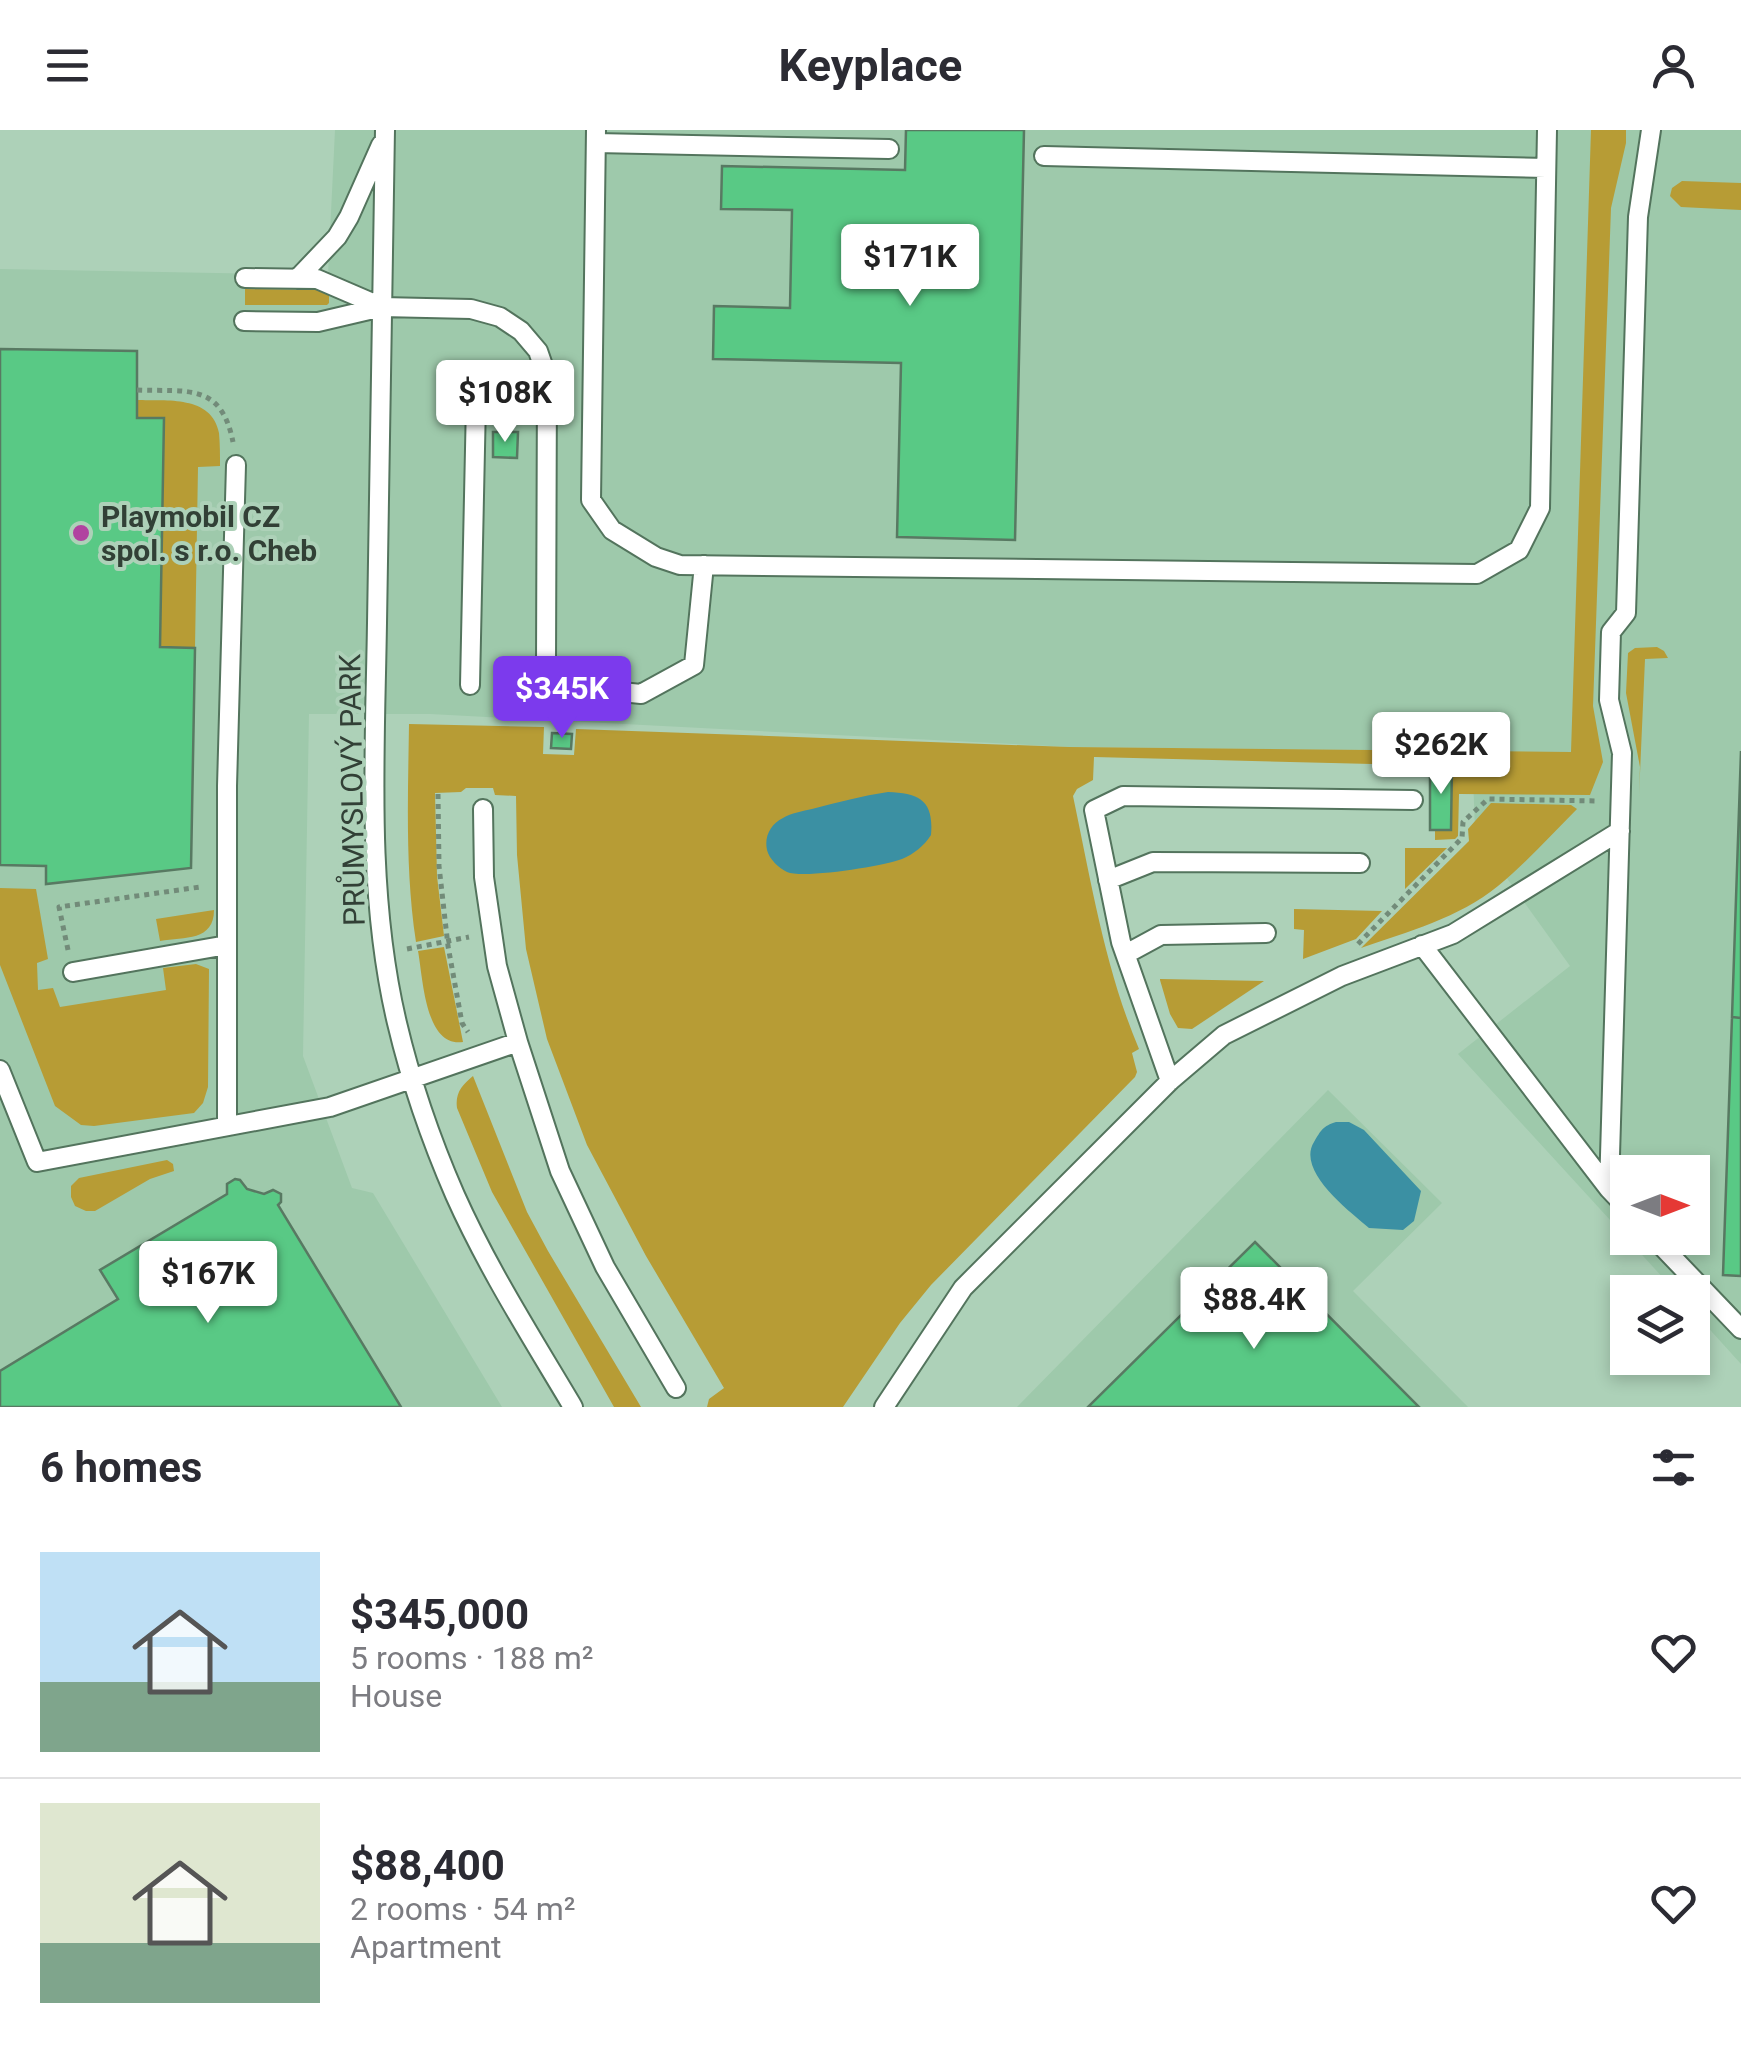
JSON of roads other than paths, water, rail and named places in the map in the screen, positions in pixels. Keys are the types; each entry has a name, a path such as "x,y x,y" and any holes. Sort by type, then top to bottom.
{"lane":[{"path":"889,149 596,136 591,500 612,530 680,565 1477,574 1519,550 1540,508 1548,130"},
{"path":"1609,1189 1622,753 1609,700 1611,632 1626,613 1638,217 1651,130"},
{"path":"297,279 344,227 386,133"},
{"name":"PRŮMYSLOVÝ PARK","path":"386,133 375,830 384,953 413,1078 456,1197 573,1407"},
{"path":"1044,156 1546,168"},
{"path":"245,278 317,279 382,307"},
{"path":"244,322 318,322 382,307 471,309 500,316 522,330 538,351 547,377 546,664 582,688 641,694 694,664 704,565"},
{"path":"470,685 476,402 548,402"},
{"path":"227,1126 227,786 236,465"},
{"path":"1170,1081 1126,954 1094,810 1123,796 1413,800"},
{"path":"483,809 484,877 496,966 560,1172 605,1268 676,1388"},
{"path":"884,1407 963,1288 1170,1081 1224,1035 1357,970 1453,934 1620,831"},
{"path":"1108,880 1153,862 1360,863"},
{"path":"1126,954 1162,935 1266,933"},
{"path":"73,972 227,945"},
{"path":"1422,945 1609,1189"},
{"path":"0,1070 36,1162 330,1107 518,1042"},
{"path":"1670,1255 1741,1329"}],"water":[{"path":"888,792 916,797 930,814 931,835 911,855 879,865 810,874 787,872 770,857 766,845 769,831 786,816"},
{"path":"1336,1122 1349,1122 1364,1130 1421,1191 1414,1221 1403,1230 1369,1228 1318,1177 1310,1153 1323,1129"}],"place":[{"name":"Playmobil CZ spol. s r.o. Cheb","path":"81,533"}]}
